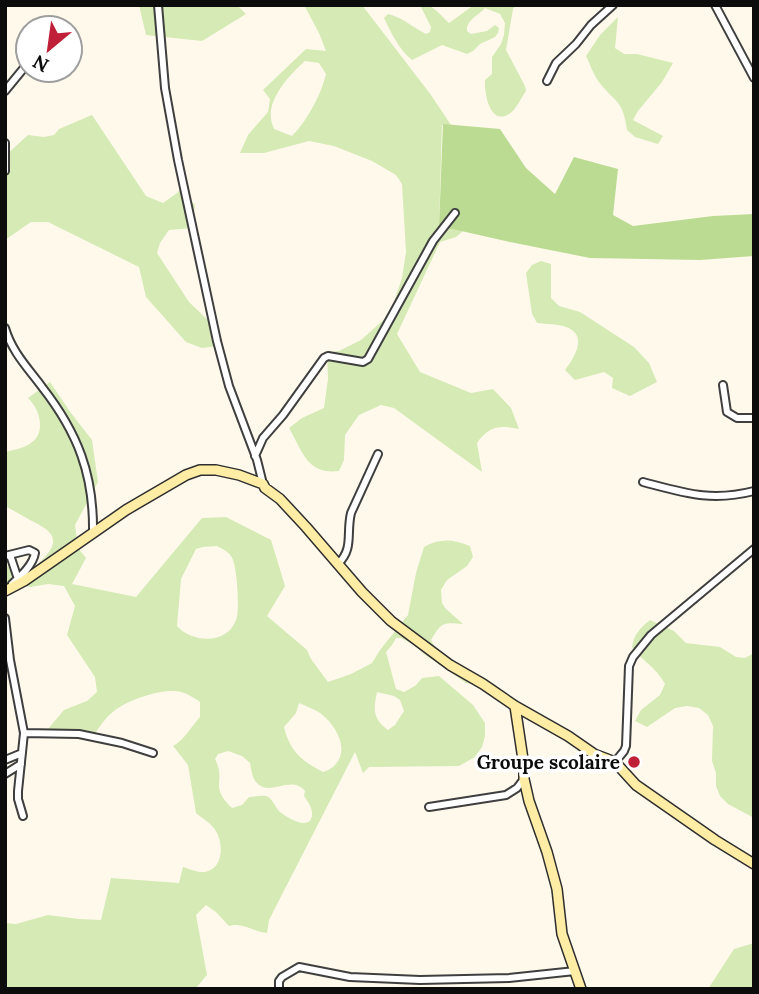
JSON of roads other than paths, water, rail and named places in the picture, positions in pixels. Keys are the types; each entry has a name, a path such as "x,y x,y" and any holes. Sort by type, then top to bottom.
{"main road":[{"path":"5,590 31,577 126,510 200,470 229,472 263,484 280,499 391,621 450,665 515,706 594,754 615,762 636,785 658,802 754,864"},
{"path":"515,706 529,801 547,852 557,889 562,934 580,989"}],"street":[{"path":"158,5 165,88 217,341 229,386 263,484"},
{"path":"547,81 556,63 613,5"},
{"path":"715,5 754,78"},
{"path":"5,143 5,171"},
{"path":"255,456 263,438 324,358 328,356 363,362 368,359 433,241 455,213"},
{"path":"5,328 14,350 60,412 76,439 90,488 93,533"},
{"path":"723,385 727,412 737,418 754,418"},
{"path":"338,564 349,545 351,513 378,454"},
{"path":"643,482 712,498 754,491"},
{"path":"615,762 626,746 629,666 632,657 651,635 754,549"},
{"path":"5,590 18,579 34,560 35,553 29,550 8,556 18,579"},
{"path":"5,618 24,733 18,791 23,816"},
{"path":"24,733 79,734 153,753"},
{"path":"5,760 22,753"},
{"path":"5,774 21,764"},
{"path":"429,807 506,795 524,779"},
{"path":"279,989 282,977 299,967 350,977 420,980 509,978 575,971"}],"place":[{"name":"Groupe scolaire","path":"634,762"}]}
